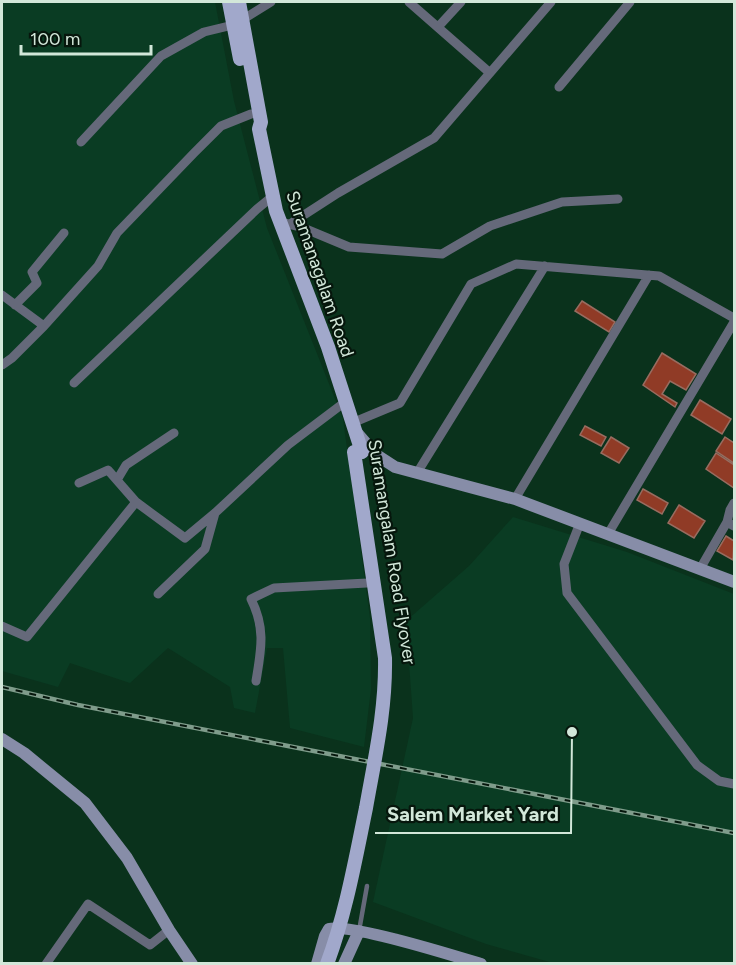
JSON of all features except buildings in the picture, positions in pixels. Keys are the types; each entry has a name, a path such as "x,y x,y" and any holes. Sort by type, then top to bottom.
{"main road":[{"name":"Suramanagalam Road","path":"229,2 238,22 261,122 259,129 273,196 285,223 353,427"},
{"name":"Suramanagalam Road","path":"239,2 238,22 252,124 259,129"},
{"name":"Suramangalam Road Flyover","path":"335,963 344,940 357,890 389,725 393,692 392,657 353,427"},
{"name":"Suramangalam Road Flyover","path":"327,963 337,938 350,888 382,724 386,692 385,658 358,452"}],"street":[{"path":"81,142 161,56 204,32 238,22 271,2"},
{"path":"409,2 490,73"},
{"path":"438,27 461,2"},
{"path":"285,223 434,138 551,2"},
{"path":"559,87 630,2"},
{"path":"2,363 44,326 98,266 117,233 221,126 251,114"},
{"path":"74,383 256,209 273,196"},
{"path":"285,223 301,227 349,247 441,254 490,226 562,202 618,199"},
{"path":"15,305 37,284 32,272 64,233"},
{"path":"609,534 735,320 659,276 516,264 471,284 400,403 353,427 375,454 395,467 515,499 735,582"},
{"path":"417,474 545,266"},
{"path":"515,499 650,275"},
{"path":"2,295 44,326"},
{"path":"79,483 108,470 136,501 184,538 215,513 288,445 345,402"},
{"path":"117,480 126,465 174,433"},
{"path":"2,626 27,637 136,501"},
{"path":"700,569 731,524 730,510 735,503"},
{"path":"158,594 204,549 215,513"},
{"path":"580,524 564,564 567,593 697,765 719,781 735,784"},
{"path":"256,681 262,642 258,612 251,599 274,588 367,583"},
{"path":"2,739 24,753 85,803 127,858 169,930 192,963"},
{"path":"46,963 88,904 150,945 169,930"},
{"path":"317,963 325,936 329,929 336,927 481,963"},
{"path":"344,963 359,931"}],"lane":[{"path":"359,931 367,886"}],"shaded area":[{"path":"2,2 215,2 234,101 267,228 343,419 370,618 371,689 364,747 290,728 283,648 267,648 255,713 234,708 230,687 168,648 130,683 70,663 58,687 2,671"},
{"path":"513,517 627,552 734,594 734,963 553,963 486,944 373,902 413,718 406,621 469,566"}],"railway":[{"path":"2,687 78,705 734,833"}],"place":[{"name":"Salem Market Yard","path":"572,732"}]}
